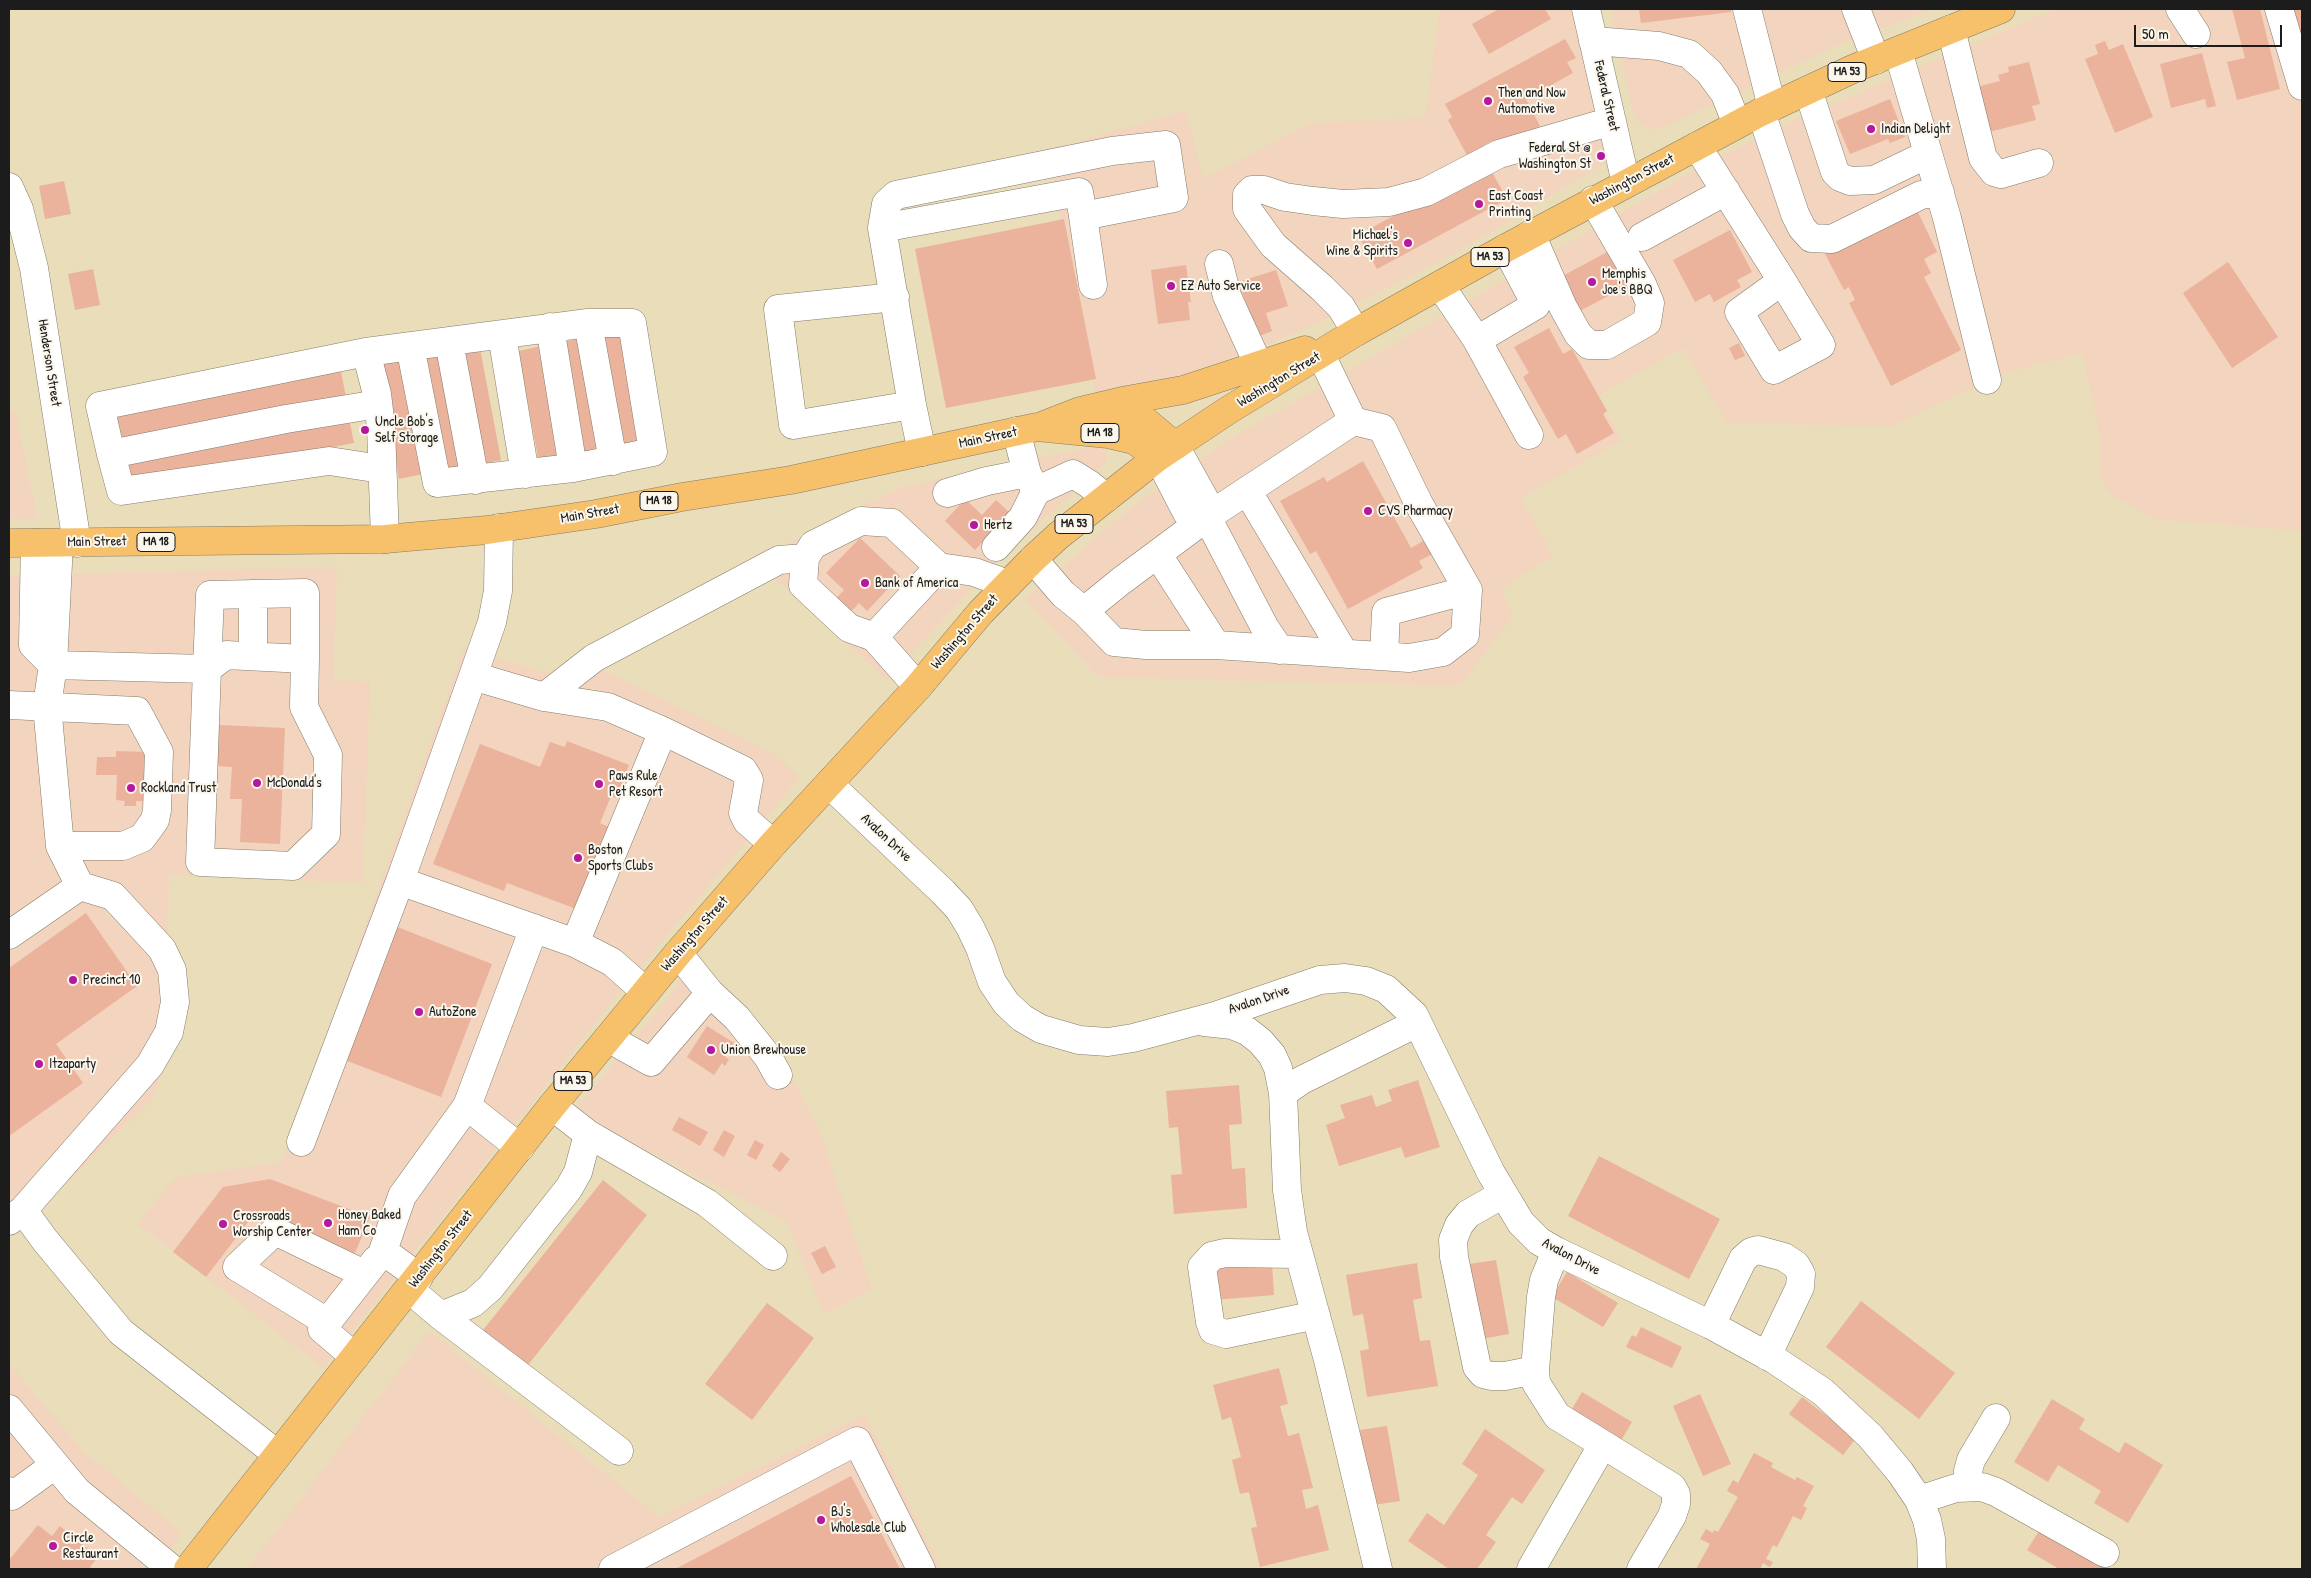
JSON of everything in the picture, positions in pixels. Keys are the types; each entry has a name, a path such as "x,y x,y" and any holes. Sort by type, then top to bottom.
{"main road":[{"name":"Washington Street","path":"188,1569 552,1106 678,953 773,844 918,687 981,612 1033,559 1166,451 1227,411 1356,332 1593,200 1756,115 1962,20 2001,9"},
{"path":"1100,406 1182,390 1259,366 1356,332"},
{"name":"MA 18","path":"1026,429 1100,406 1137,414 1166,451"},
{"name":"Main Street","path":"9,543 385,540 499,528 596,514 682,496 791,480 1026,429 1117,436 1166,451"}],"street":[{"name":"Federal Street","path":"1586,9 1626,183"},
{"path":"1747,9 1756,115 1795,214 1802,228 1811,238 1832,239 1921,195 1940,192"},
{"path":"1856,9 1887,55 1928,154 1940,192 1987,380"},
{"path":"2180,9 2196,34"},
{"path":"2279,9 2302,86"},
{"path":"1962,20 1983,158 1994,172 2001,174 2039,163"},
{"path":"1593,41 1659,46 1689,54 1708,72 1725,94 1756,115"},
{"path":"1808,90 1835,172 1840,177 1850,181 1874,180 1928,154"},
{"path":"1356,332 1341,307 1273,245 1264,233 1247,209 1247,195 1252,190 1264,190 1285,197 1343,204 1389,202 1426,192 1499,154 1612,121"},
{"path":"882,228 1081,204 1174,198 1166,145 1112,151 896,195 886,204 882,228 912,405 922,452"},
{"path":"1697,146 1782,281"},
{"name":"Henderson Street","path":"9,187 19,209 34,268 57,543 33,645 52,665"},
{"path":"1642,237 1726,191"},
{"path":"1531,234 1563,307 1578,334 1589,345 1607,345 1647,322 1650,303 1642,284 1593,200"},
{"path":"1081,204 1093,285"},
{"path":"1478,340 1536,305 1506,248"},
{"path":"1219,264 1228,296 1259,366"},
{"path":"1440,285 1478,340 1529,435"},
{"path":"895,297 778,309 793,425 912,405"},
{"path":"588,322 614,461"},
{"path":"381,469 329,461 121,491 100,406 366,352 410,346 502,335 588,322 632,323 653,452 573,468 437,483 410,346"},
{"path":"550,327 573,468"},
{"path":"502,335 525,474"},
{"path":"449,342 474,480"},
{"path":"366,352 378,404 381,427 385,540"},
{"path":"1321,355 1353,421"},
{"path":"111,454 286,419 378,404"},
{"path":"1033,559 1063,594 1114,642 1216,645 1409,658 1443,652 1465,635 1468,590 1419,504 1382,428 1353,421 1207,518 1121,581 1084,612"},
{"path":"996,547 1023,517 1031,482 1026,429"},
{"path":"1166,451 1187,512 1207,518 1265,628 1280,650"},
{"path":"947,493 987,481 1031,482 1073,474 1090,484 1106,498"},
{"path":"1248,492 1344,653"},
{"path":"918,687 874,637 848,628 803,586 805,558 813,545 861,520 892,523 939,566 974,572 1008,584"},
{"path":"300,1142 400,881 492,622 498,591 499,528"},
{"path":"1158,555 1216,645"},
{"path":"544,697 602,653 779,560 805,558"},
{"path":"874,637 939,566"},
{"path":"1384,656 1386,612 1468,590"},
{"path":"305,593 304,659 304,706 328,755 326,834 293,866 200,862 210,595 305,593"},
{"path":"253,594 253,656"},
{"path":"277,1454 121,1332 44,1239 16,1216 150,1065 169,1032 175,1002 172,970 162,948 112,896 80,886 60,846 47,706 52,665 207,669 226,655 304,659"},
{"path":"473,676 544,697 608,707 663,731 743,770 749,780 743,813 747,821 773,844"},
{"path":"9,705 137,711 159,752 157,810 154,820 142,838 123,846 60,846"},
{"path":"575,943 663,731"},
{"name":"Avalon Drive","path":"829,784 959,909 980,948 992,982 1006,1003 1022,1018 1040,1029 1062,1036 1100,1042 1133,1038 1195,1021 1264,1000 1304,984 1320,980 1345,978 1366,981 1386,989 1414,1015 1502,1194 1521,1223 1539,1240 1556,1251 1711,1325 1767,1356 1823,1392 1870,1436 1900,1472 1919,1500 1932,1539 1932,1569"},
{"path":"400,881 575,943 612,962 646,992"},
{"path":"9,935 80,886"},
{"path":"355,1357 322,1329 383,1251 402,1196 467,1106 534,928"},
{"path":"678,953 710,993 737,1018 768,1057 778,1075"},
{"path":"608,1038 651,1062 710,993"},
{"path":"1283,1093 1302,1080 1409,1027 1414,1015"},
{"name":"Avalon Drive","path":"1195,1021 1232,1025 1247,1031 1260,1041 1272,1055 1278,1068 1283,1093 1290,1213 1298,1254 1316,1315 1378,1569"},
{"path":"467,1106 520,1148"},
{"path":"552,1106 588,1134 707,1203 773,1256"},
{"path":"440,1316 473,1303 490,1288 570,1188 578,1172 588,1134"},
{"path":"1502,1194 1468,1214 1459,1225 1453,1240 1454,1257 1477,1367 1483,1374 1491,1376 1505,1376 1535,1370"},
{"path":"328,1322 237,1267 275,1230 364,1274"},
{"path":"1711,1325 1743,1259 1750,1252 1758,1250 1784,1257 1796,1265 1800,1274 1800,1287 1767,1356"},
{"path":"383,1251 414,1283 440,1316 619,1451"},
{"path":"1556,1251 1544,1280 1535,1370 1536,1383 1557,1416 1672,1487 1676,1494 1676,1504 1672,1516 1640,1569"},
{"path":"1298,1254 1225,1253 1212,1256 1202,1268 1210,1322 1213,1330 1226,1334 1316,1315"},
{"path":"9,1409 77,1491 172,1569"},
{"path":"1969,1486 1968,1471 1971,1460 1996,1418"},
{"path":"613,1569 857,1441 920,1569"},
{"path":"1531,1569 1600,1451 1600,1444"},
{"path":"9,1491 12,1496 56,1465"},
{"path":"1919,1500 1956,1488 1982,1487 1996,1492 2105,1553"}],"shaded area":[{"path":"1440,9 1575,9 1608,155 1604,164 1453,254 1324,320 1269,344 1215,364 1176,377 1096,398 1047,148 1074,143 1186,110 1203,179 1311,123 1425,118"},
{"path":"1610,9 1933,9 1838,45 1662,128 1652,129 1642,126 1633,112"},
{"path":"2055,9 2302,9 2302,531 2154,519 2107,492 2100,472 2099,429 2082,353 2001,374 1892,426 1727,423 1683,348 1598,395 1622,440 1521,498 1553,556 1501,589 1513,616 1460,686 1098,677 1025,599 1138,502 1235,436 1707,163 1795,120"},
{"path":"15,411 38,519 9,519 9,412"},
{"path":"1095,446 1102,448 1107,453 1106,463 996,562 887,680 755,560 898,488"},
{"path":"337,567 333,680 370,682 363,883 169,875 164,1069 151,1101 9,1238 9,575"},
{"path":"464,648 546,673 602,670 771,752 800,777 617,995 323,1368 137,1223 176,1177 281,1162"},
{"path":"697,962 770,1035 819,1129 872,1290 824,1314 786,1221 573,1113"},
{"path":"429,1331 659,1517 865,1414 941,1569 247,1569"},
{"path":"9,1363 82,1450 182,1533 156,1569 9,1569"}],"building":[{"path":"1499,9 1545,9 1551,19 1489,54 1472,24"},
{"path":"1639,9 1731,9 1731,12 1641,23"},
{"path":"2232,9 2260,9 2280,89 2237,100 2227,62 2245,58"},
{"path":"2290,9 2302,9 2302,48"},
{"name":"Then and Now Automotive","path":"1565,39 1576,58 1567,62 1573,73 1526,99 1540,126 1501,147 1497,139 1484,145 1488,151 1470,161 1448,120 1452,117 1445,104"},
{"path":"2105,41 2109,50 2123,44 2153,117 2115,133 2085,59 2098,54 2095,45"},
{"path":"2202,53 2216,106 2207,108 2205,99 2171,108 2160,64"},
{"path":"2029,62 2040,104 2032,106 2036,120 1989,132 1977,87 2000,81 1998,75 2009,72 2008,67"},
{"name":"Indian Delight","path":"1890,99 1905,137 1890,143 1888,139 1850,154 1836,121"},
{"path":"1488,165 1507,199 1377,269 1358,235"},
{"path":"64,181 71,214 45,219 39,186"},
{"path":"1914,204 1937,252 1924,259 1931,273 1924,277 1961,350 1891,386 1849,303 1855,300 1849,287 1844,290 1823,250"},
{"path":"1064,219 1096,379 946,408 915,249"},
{"path":"1730,230 1752,272 1737,280 1741,287 1714,302 1710,294 1695,302 1673,260"},
{"name":"Memphis Joe's BBQ","path":"1611,250 1629,285 1574,314 1555,280"},
{"path":"2228,262 2278,337 2232,368 2183,293"},
{"name":"EZ Auto Service","path":"1186,265 1191,302 1188,302 1190,320 1158,324 1151,270"},
{"path":"93,269 100,305 75,310 68,274"},
{"path":"1276,270 1288,306 1266,313 1272,331 1257,337 1239,282"},
{"path":"1549,328 1563,354 1572,349 1607,411 1603,414 1614,433 1577,454 1566,434 1558,439 1523,377 1529,373 1514,347"},
{"path":"620,331 643,448 618,453 596,336"},
{"path":"580,339 602,456 578,461 556,343"},
{"path":"479,343 501,460 477,465 455,347"},
{"path":"1739,343 1745,356 1735,360 1729,348"},
{"path":"542,346 565,463 540,468 518,351"},
{"path":"441,349 463,466 439,471 417,353"},
{"path":"400,357 423,474 399,479 376,362"},
{"path":"340,366 346,398 114,442 108,410"},
{"path":"349,418 354,443 129,486 124,461"},
{"name":"CVS Pharmacy","path":"1363,461 1411,548 1430,537 1438,551 1419,561 1423,568 1348,609 1316,551 1310,554 1280,501 1324,477 1327,482"},
{"name":"Hertz","path":"965,499 982,515 996,500 1010,513 975,550 945,521"},
{"name":"Bank of America","path":"860,538 900,576 867,611 859,603 845,618 831,604 844,590 826,573"},
{"name":"McDonald's","path":"219,725 285,728 280,844 240,842 242,799 230,799 232,767 217,766"},
{"path":"567,741 629,765 616,798 611,796 600,823 611,828 579,910 507,883 504,891 433,864 480,744 540,767 550,742 565,747"},
{"name":"Rockland Trust","path":"116,751 147,752 146,801 136,801 136,806 124,806 125,801 116,800 117,775 96,775 97,757 116,757"},
{"path":"86,913 137,986 56,1044 83,1083 9,1136 9,968"},
{"name":"AutoZone","path":"387,923 492,964 441,1097 345,1060"},
{"name":"Union Brewhouse","path":"707,1026 734,1043 725,1057 729,1059 725,1066 722,1063 714,1075 687,1057"},
{"path":"1418,1080 1440,1147 1405,1158 1401,1147 1339,1166 1326,1125 1345,1118 1340,1105 1372,1095 1376,1107 1392,1101 1388,1090"},
{"path":"1239,1085 1242,1124 1229,1125 1232,1169 1245,1168 1247,1208 1174,1214 1171,1175 1182,1174 1178,1127 1169,1128 1166,1091"},
{"path":"679,1117 708,1132 700,1146 672,1130"},
{"path":"724,1130 735,1136 724,1157 713,1150"},
{"path":"755,1140 764,1145 756,1160 747,1155"},
{"path":"781,1152 790,1159 780,1172 772,1166"},
{"path":"1599,1156 1720,1219 1689,1279 1568,1216"},
{"path":"270,1179 370,1217 355,1253 255,1213 206,1277 173,1252 223,1187"},
{"path":"603,1180 647,1215 524,1370 479,1335"},
{"path":"825,1246 836,1267 822,1274 811,1253"},
{"path":"1496,1260 1509,1334 1482,1339 1469,1264"},
{"path":"1417,1263 1422,1298 1413,1300 1420,1341 1430,1340 1438,1386 1367,1397 1360,1351 1369,1349 1363,1314 1353,1316 1346,1275"},
{"path":"1272,1264 1274,1295 1214,1300 1212,1269"},
{"path":"1567,1272 1618,1303 1603,1327 1552,1297"},
{"path":"1861,1301 1955,1373 1919,1419 1826,1347"},
{"path":"767,1303 814,1338 752,1420 705,1384"},
{"path":"1641,1327 1682,1347 1672,1368 1626,1347 1632,1335 1636,1337"},
{"path":"1279,1368 1288,1404 1280,1406 1288,1436 1299,1433 1313,1488 1302,1490 1306,1509 1318,1505 1329,1550 1260,1567 1251,1528 1257,1527 1249,1492 1240,1494 1232,1460 1241,1457 1231,1417 1222,1420 1213,1385"},
{"path":"1582,1392 1632,1422 1619,1444 1569,1414"},
{"path":"1700,1394 1731,1464 1703,1476 1673,1406"},
{"path":"1802,1397 1856,1438 1843,1455 1789,1414"},
{"path":"2052,1399 2085,1419 2079,1429 2119,1453 2125,1442 2163,1465 2128,1523 2094,1503 2101,1491 2058,1465 2048,1482 2014,1462"},
{"path":"1387,1426 1400,1501 1373,1505 1360,1430"},
{"path":"1485,1429 1545,1470 1522,1504 1512,1497 1486,1535 1496,1542 1477,1569 1449,1569 1408,1541 1427,1513 1444,1525 1478,1475 1462,1464"},
{"path":"1754,1453 1773,1463 1771,1467 1795,1480 1797,1477 1814,1486 1803,1506 1807,1508 1801,1520 1793,1516 1777,1547 1773,1545 1766,1559 1773,1562 1770,1567 1763,1563 1760,1569 1696,1569 1710,1544 1700,1539 1706,1529 1713,1533 1714,1530 1718,1532 1738,1497 1727,1491 1733,1480 1738,1483"},
{"name":"BJ's Wholesale Club","path":"851,1476 900,1569 675,1569 685,1564"},
{"name":"Circle Restaurant","path":"38,1525 52,1536 60,1526 98,1557 90,1567 93,1569 12,1569 9,1566 9,1560"},
{"path":"2041,1528 2105,1567 2104,1569 2059,1569 2027,1550"}],"place":[{"name":"Then and Now Automotive","path":"1488,101"},
{"name":"Indian Delight","path":"1871,129"},
{"name":"Federal St @ Washington St","path":"1601,156"},
{"name":"East Coast Printing","path":"1479,204"},
{"name":"Michael's Wine & Spirits","path":"1408,243"},
{"name":"Memphis Joe's BBQ","path":"1592,282"},
{"name":"EZ Auto Service","path":"1171,286"},
{"name":"Uncle Bob's Self Storage","path":"365,430"},
{"name":"CVS Pharmacy","path":"1368,511"},
{"name":"Hertz","path":"974,525"},
{"name":"Bank of America","path":"865,583"},
{"name":"McDonald's","path":"257,783"},
{"name":"Paws Rule Pet Resort","path":"599,784"},
{"name":"Rockland Trust","path":"131,788"},
{"name":"Boston Sports Clubs","path":"578,858"},
{"name":"Precinct 10","path":"73,980"},
{"name":"AutoZone","path":"419,1012"},
{"name":"Union Brewhouse","path":"711,1050"},
{"name":"Itzaparty","path":"39,1064"},
{"name":"Honey Baked Ham Co","path":"328,1223"},
{"name":"Crossroads Worship Center","path":"223,1224"},
{"name":"BJ's Wholesale Club","path":"821,1520"},
{"name":"Circle Restaurant","path":"53,1546"}]}
